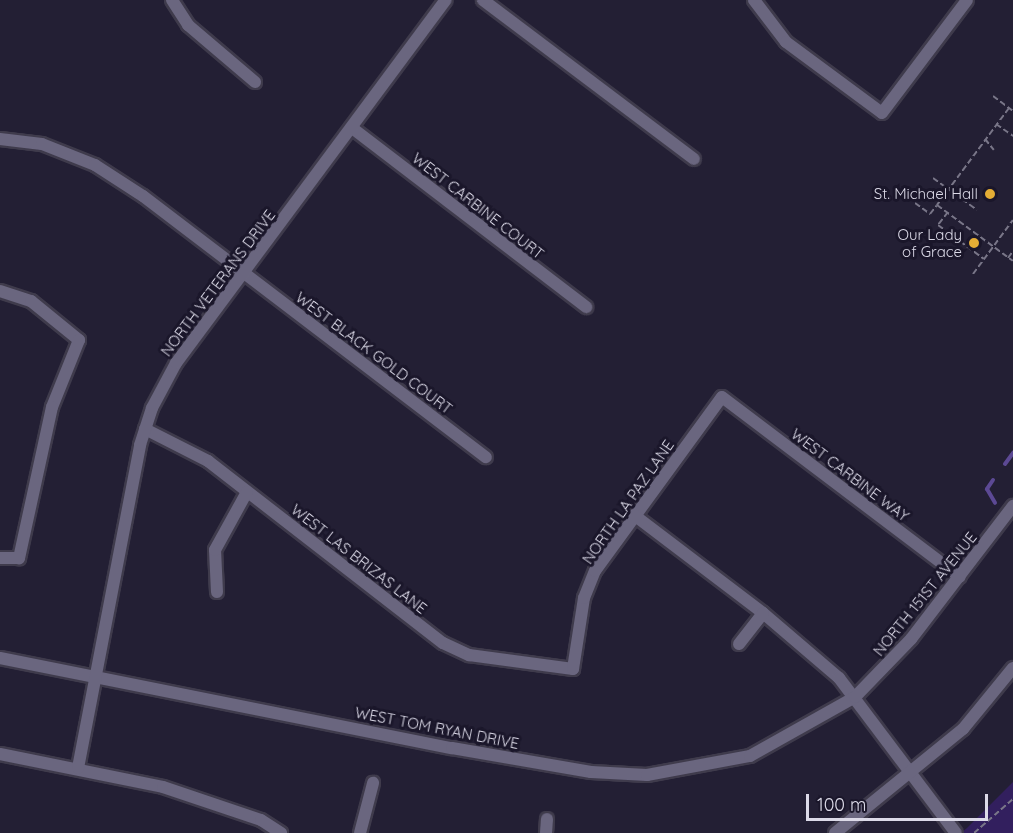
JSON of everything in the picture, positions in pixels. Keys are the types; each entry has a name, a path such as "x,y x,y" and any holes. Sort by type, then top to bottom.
{"street":[{"path":"171,0 188,26 255,82"},
{"name":"NORTH VETERANS DRIVE","path":"78,768 94,676 145,429 176,363 446,0"},
{"path":"483,0 694,159"},
{"path":"754,0 786,42 882,113 967,0"},
{"name":"WEST CARBINE COURT","path":"352,128 586,307"},
{"name":"WEST BLACK GOLD COURT","path":"0,139 42,144 95,165 244,273 486,457"},
{"path":"0,291 31,301 80,340 52,407 19,558 0,558"},
{"name":"NORTH LA PAZ LANE","path":"573,669 584,598 634,515 722,397"},
{"name":"WEST CARBINE WAY","path":"722,397 960,577"},
{"name":"WEST LAS BRIZAS LANE","path":"145,429 178,441 443,643 469,655 573,669"},
{"path":"217,592 215,550 247,492"},
{"name":"NORTH 151ST AVENUE","path":"855,697 896,656 960,577 1013,506"},
{"path":"634,515 763,613 855,697 909,774 956,833"},
{"path":"740,644 763,613"},
{"name":"WEST TOM RYAN DRIVE","path":"0,658 452,748 629,775 750,756 855,697"},
{"path":"835,833 963,729 1013,668"},
{"path":"0,754 163,787 261,820 281,833"},
{"path":"360,833 373,783"},
{"path":"546,833 547,819"}],"path":[{"path":"993,96 1013,111"},
{"path":"915,202 930,214 1009,108"},
{"path":"996,124 1013,136"},
{"path":"985,139 994,150"},
{"path":"933,178 977,210"},
{"path":"937,205 974,230 1013,261"},
{"path":"948,212 938,225 984,259"},
{"path":"973,274 1013,220"},
{"path":"1008,258 1013,251"},
{"path":"974,833 1013,799"}],"shaded area":[{"path":"1013,782 1013,833 961,833 967,828"}],"waterway":[{"path":"1005,464 1013,453"},
{"path":"993,480 987,489 995,503"}],"place":[{"name":"St. Michael Hall","path":"990,194"},
{"name":"Our Lady of Grace","path":"974,243"}]}
